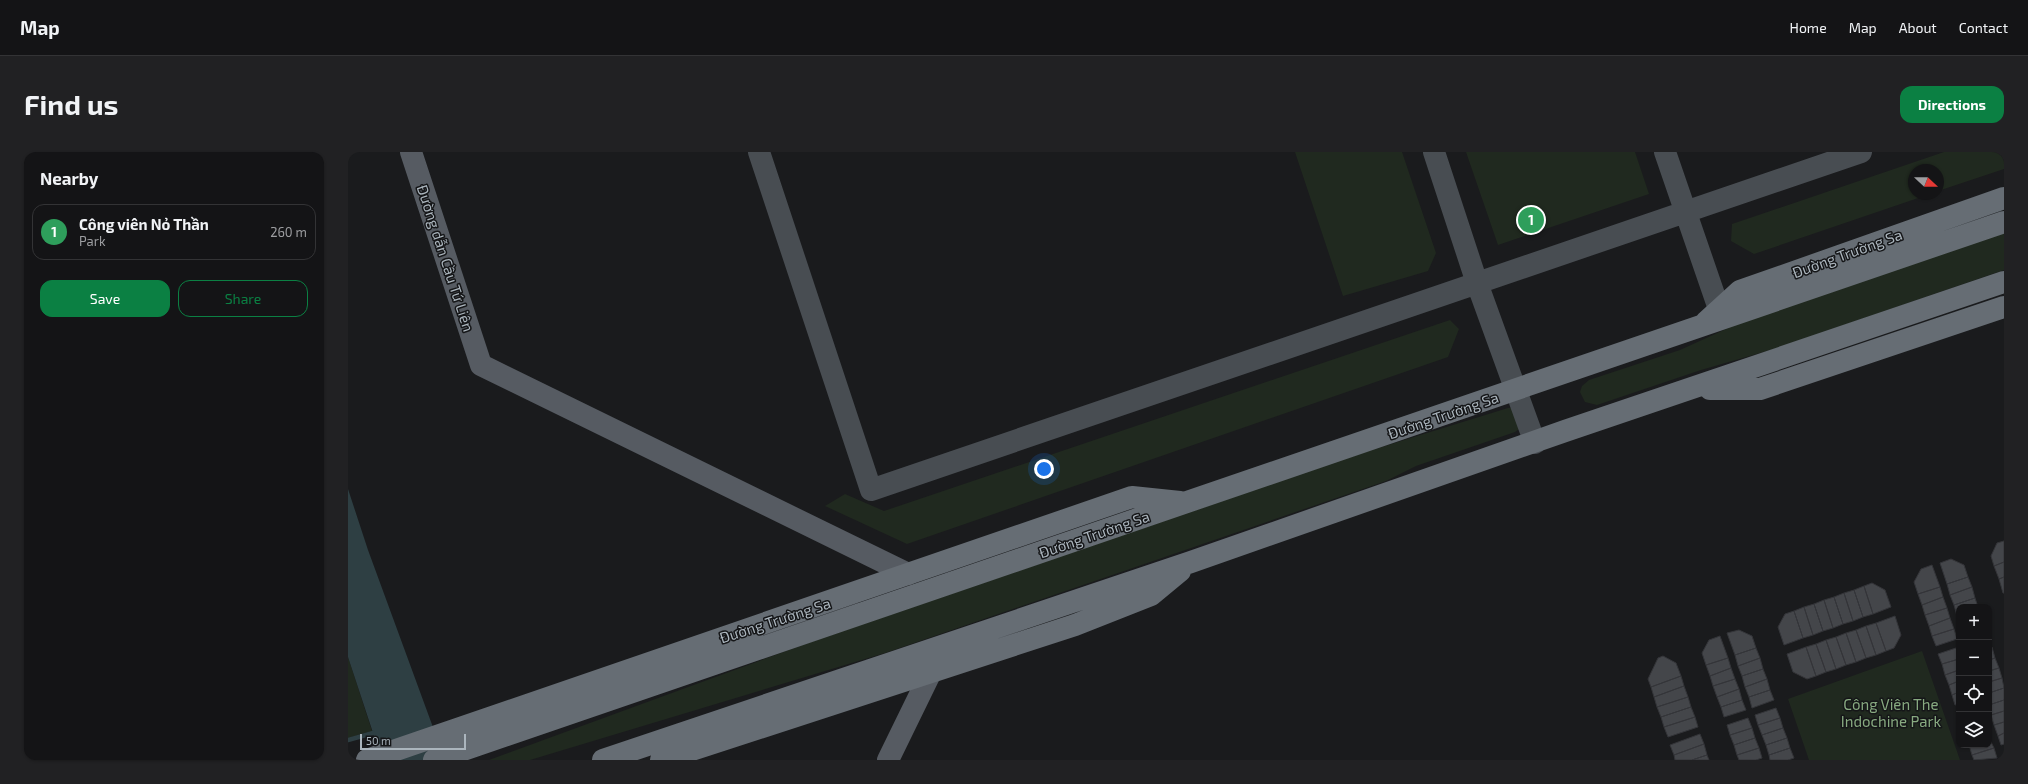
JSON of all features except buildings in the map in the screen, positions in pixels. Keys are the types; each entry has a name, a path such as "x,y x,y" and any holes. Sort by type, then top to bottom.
{"highway":[{"name":"Đường Trường Sa","path":"1701,327 1740,290 2004,198"},
{"name":"Đường Trường Sa","path":"434,760 2004,222"},
{"path":"1817,264 1823,285"},
{"path":"604,760 1191,562 2004,282"},
{"path":"1691,389 1760,389 2004,307"},
{"path":"1827,342 1835,364"},
{"name":"Đường Trường Sa","path":"370,759 1132,497 1186,503"},
{"path":"661,760 1075,625 1151,596 1191,562"}],"main road":[{"name":"Đường dẫn Cầu Tứ Liên","path":"411,152 481,364 908,574"},
{"path":"888,760 931,672"}],"street":[{"path":"759,152 871,490 1861,152"},
{"path":"1434,152 1477,283 1535,443"},
{"path":"1665,152 1719,309"}],"green space":[{"path":"1295,152 1402,152 1436,253 1428,271 1343,296"},
{"path":"1466,152 1635,152 1649,194 1498,245"},
{"path":"1944,152 2004,152 2004,169 1944,189 1944,164 1909,164"},
{"path":"1908,164 1908,200 1912,200 1754,254 1731,241 1732,224"},
{"path":"2004,232 2004,270 1774,349 1701,370 1597,405 1585,402 1580,392 1582,386 1589,380 1680,350 1746,320"},
{"path":"1450,320 1459,329 1448,357 907,544 825,506 845,494 884,511"},
{"path":"1508,408 1514,408 1519,429 1515,432 1416,466 1386,481 885,653 530,760 489,760 808,643 1359,454"},
{"name":"Công Viên The Indochine Park","path":"1922,651 1960,760 1809,760 1788,699"},
{"path":"348,657 372,731 348,738"}],"shaded area":[{"path":"348,489 368,550 445,760 382,760 348,657"}],"waterway":[{"path":"348,740 373,733"}],"place":[{"name":"Công viên Nỏ Thần","path":"1531,220"}]}
